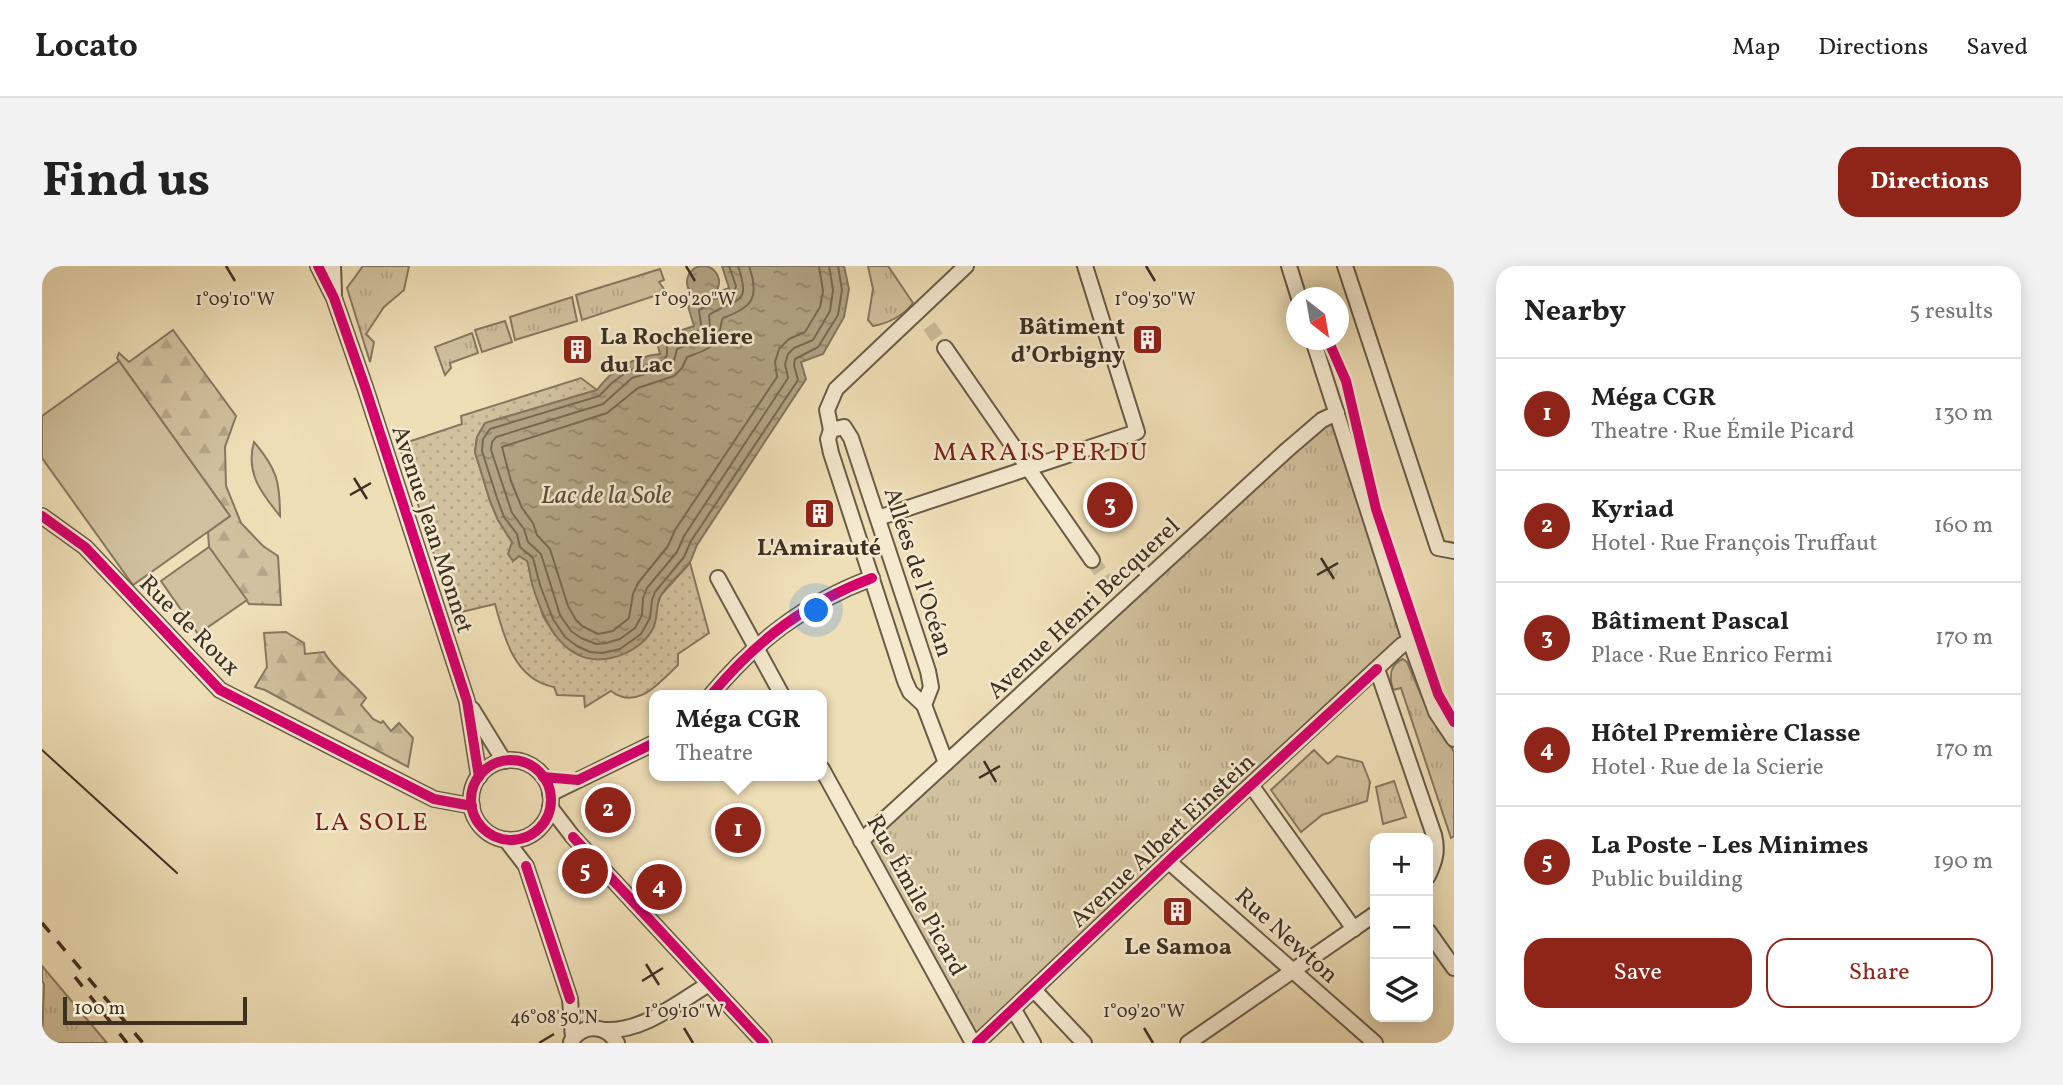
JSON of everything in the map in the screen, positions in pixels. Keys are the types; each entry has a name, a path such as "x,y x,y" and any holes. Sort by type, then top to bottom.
{"street":[{"name":"Avenue Jean Monnet","path":"318,266 334,298 467,701 476,784 472,807"},
{"name":"Avenue Jean Monnet","path":"333,266 334,298"},
{"path":"835,429 827,410 842,383 966,266"},
{"path":"878,518 1137,432 1085,266"},
{"path":"1289,266 1296,287"},
{"path":"1345,266 1438,548 1454,551"},
{"path":"945,348 1092,560"},
{"path":"1316,350 1410,640 1436,712 1454,739"},
{"name":"Avenue Henri Becquerel","path":"861,841 1287,450 1322,420 1337,414"},
{"name":"Allées de l'Océan","path":"844,427 851,438 878,518 930,679 931,687 924,705 910,691 905,681 828,444 828,436 835,429 844,427"},
{"name":"Rue de Roux","path":"42,516 85,547 220,690 434,799 472,807"},
{"path":"718,578 779,690"},
{"path":"716,690 755,647 810,607 842,589 872,578"},
{"name":"Avenue Albert Einstein","path":"975,1043 1014,1010 1168,861 1410,640"},
{"path":"1377,669 1434,835 1437,848 1433,866"},
{"name":"Avenue Jean Monnet","path":"467,701 504,761"},
{"path":"924,705 946,762"},
{"path":"472,807 478,822 490,834 506,840 529,836 542,824 550,801 578,780 649,745"},
{"path":"434,799 455,797 476,784 486,770 504,761 526,764 543,777 578,780"},
{"path":"543,777 550,801 573,837 764,1043"},
{"name":"Rue Émile Picard","path":"827,778 975,1043"},
{"path":"1251,785 1354,929"},
{"path":"542,824 573,837"},
{"path":"526,866 529,836"},
{"path":"506,840 526,866 570,999 572,1041"},
{"name":"Rue Newton","path":"1168,861 1375,1043"},
{"path":"1188,1043 1370,918"},
{"path":"1433,938 1454,968"},
{"path":"572,1041 578,1033 637,1027 709,984"},
{"path":"1034,990 1084,1043"},
{"path":"570,999 617,1043"},
{"path":"1014,1010 1033,1043"},
{"path":"626,1043 637,1027"}],"green space":[{"path":"363,266 409,266 404,290 384,307 366,334 374,342 370,362 347,288"},
{"path":"868,266 888,266 913,303 895,318 873,326 868,320 873,289"},
{"path":"660,269 664,280 659,282 666,292 582,320 576,295"},
{"path":"572,297 577,321 515,340 510,317"},
{"path":"505,321 512,342 482,352 475,330"},
{"path":"173,330 236,416 225,447 226,486 241,523 263,546 278,556 281,605 249,604 209,547 208,532 230,516 117,358 119,353 129,362"},
{"path":"472,333 478,353 450,363 451,368 445,375 435,347"},
{"path":"119,361 230,516 133,585 42,458 42,416"},
{"path":"581,378 597,390 485,423 477,437 475,452 490,501 512,542 513,561 519,556 527,560 543,616 555,635 628,652 646,639 661,595 690,563 709,633 678,654 678,665 647,692 630,698 611,691 585,707 584,696 557,695 554,687 541,683 521,667 507,643 495,604 453,614 399,445 462,424 461,416"},
{"path":"1337,413 1410,641 977,1043 861,841"},
{"path":"254,442 276,476 280,516 257,482 252,464"},
{"path":"209,547 247,600 198,634 161,581"},
{"path":"286,632 304,643 305,654 324,652 333,665 366,698 361,705 373,719 381,723 383,721 391,731 399,723 413,738 408,767 255,687 267,667 264,633"},
{"path":"1403,659 1407,662 1425,704 1454,752 1454,836 1451,838 1401,688 1393,690 1393,668"},
{"path":"1314,750 1328,764 1337,756 1362,762 1370,782 1367,801 1322,815 1301,832 1271,790"},
{"path":"1394,781 1406,817 1383,824 1376,787"},
{"path":"42,966 107,1043 42,1043"}],"water":[{"path":"703,266 714,271 719,282 714,293 703,298 692,293 687,282 692,271"},
{"name":"Lac de la Sole","path":"722,266 844,266 849,289 844,317 823,354 801,362 806,379 697,545 689,564 663,592 655,623 648,637 634,649 617,657 595,659 581,656 559,640 550,628 532,584 527,561 519,556 513,561 508,554 512,542 490,501 475,452 477,437 485,423 597,390 624,365 660,354 656,339 694,326 688,306 729,288"}],"tunnel":[{"path":"929,326 945,348"},
{"path":"1092,560 1113,589"}],"tram line":[{"path":"42,750 177,873"}],"railway":[{"path":"42,923 143,1043"},
{"path":"75,977 127,1043"}],"cycle path":[{"path":"318,266 334,298 365,387 467,701 479,777"},
{"path":"1332,350 1346,381 1376,509 1438,694 1454,722"},
{"path":"42,516 85,547 220,690 434,799 472,806"},
{"path":"715,690 746,657 783,626 825,599 872,578"},
{"path":"977,1043 1377,669"},
{"path":"543,777 578,780 649,745"},
{"path":"511,760 526,763 539,772 548,785 551,800 548,815 539,828 526,837 511,840 496,837 483,828 474,815 471,800 474,785 483,772 496,763 511,760"},
{"path":"573,837 764,1043"},
{"path":"526,866 570,999"}],"place":[{"name":"Bâtiment d’Orbigny","path":"1148,340"},
{"name":"La Rocheliere du Lac","path":"577,350"},
{"name":"Bâtiment Pascal","path":"1110,505"},
{"name":"L'Amirauté","path":"819,513"},
{"name":"Kyriad","path":"608,810"},
{"name":"Méga CGR","path":"738,830"},
{"name":"La Poste - Les Minimes","path":"585,871"},
{"name":"Hôtel Première Classe","path":"659,887"},
{"name":"Le Samoa","path":"1178,912"}],"district":[{"name":"MARAIS PERDU","path":"1041,451"},
{"name":"LA SOLE","path":"372,821"}]}
